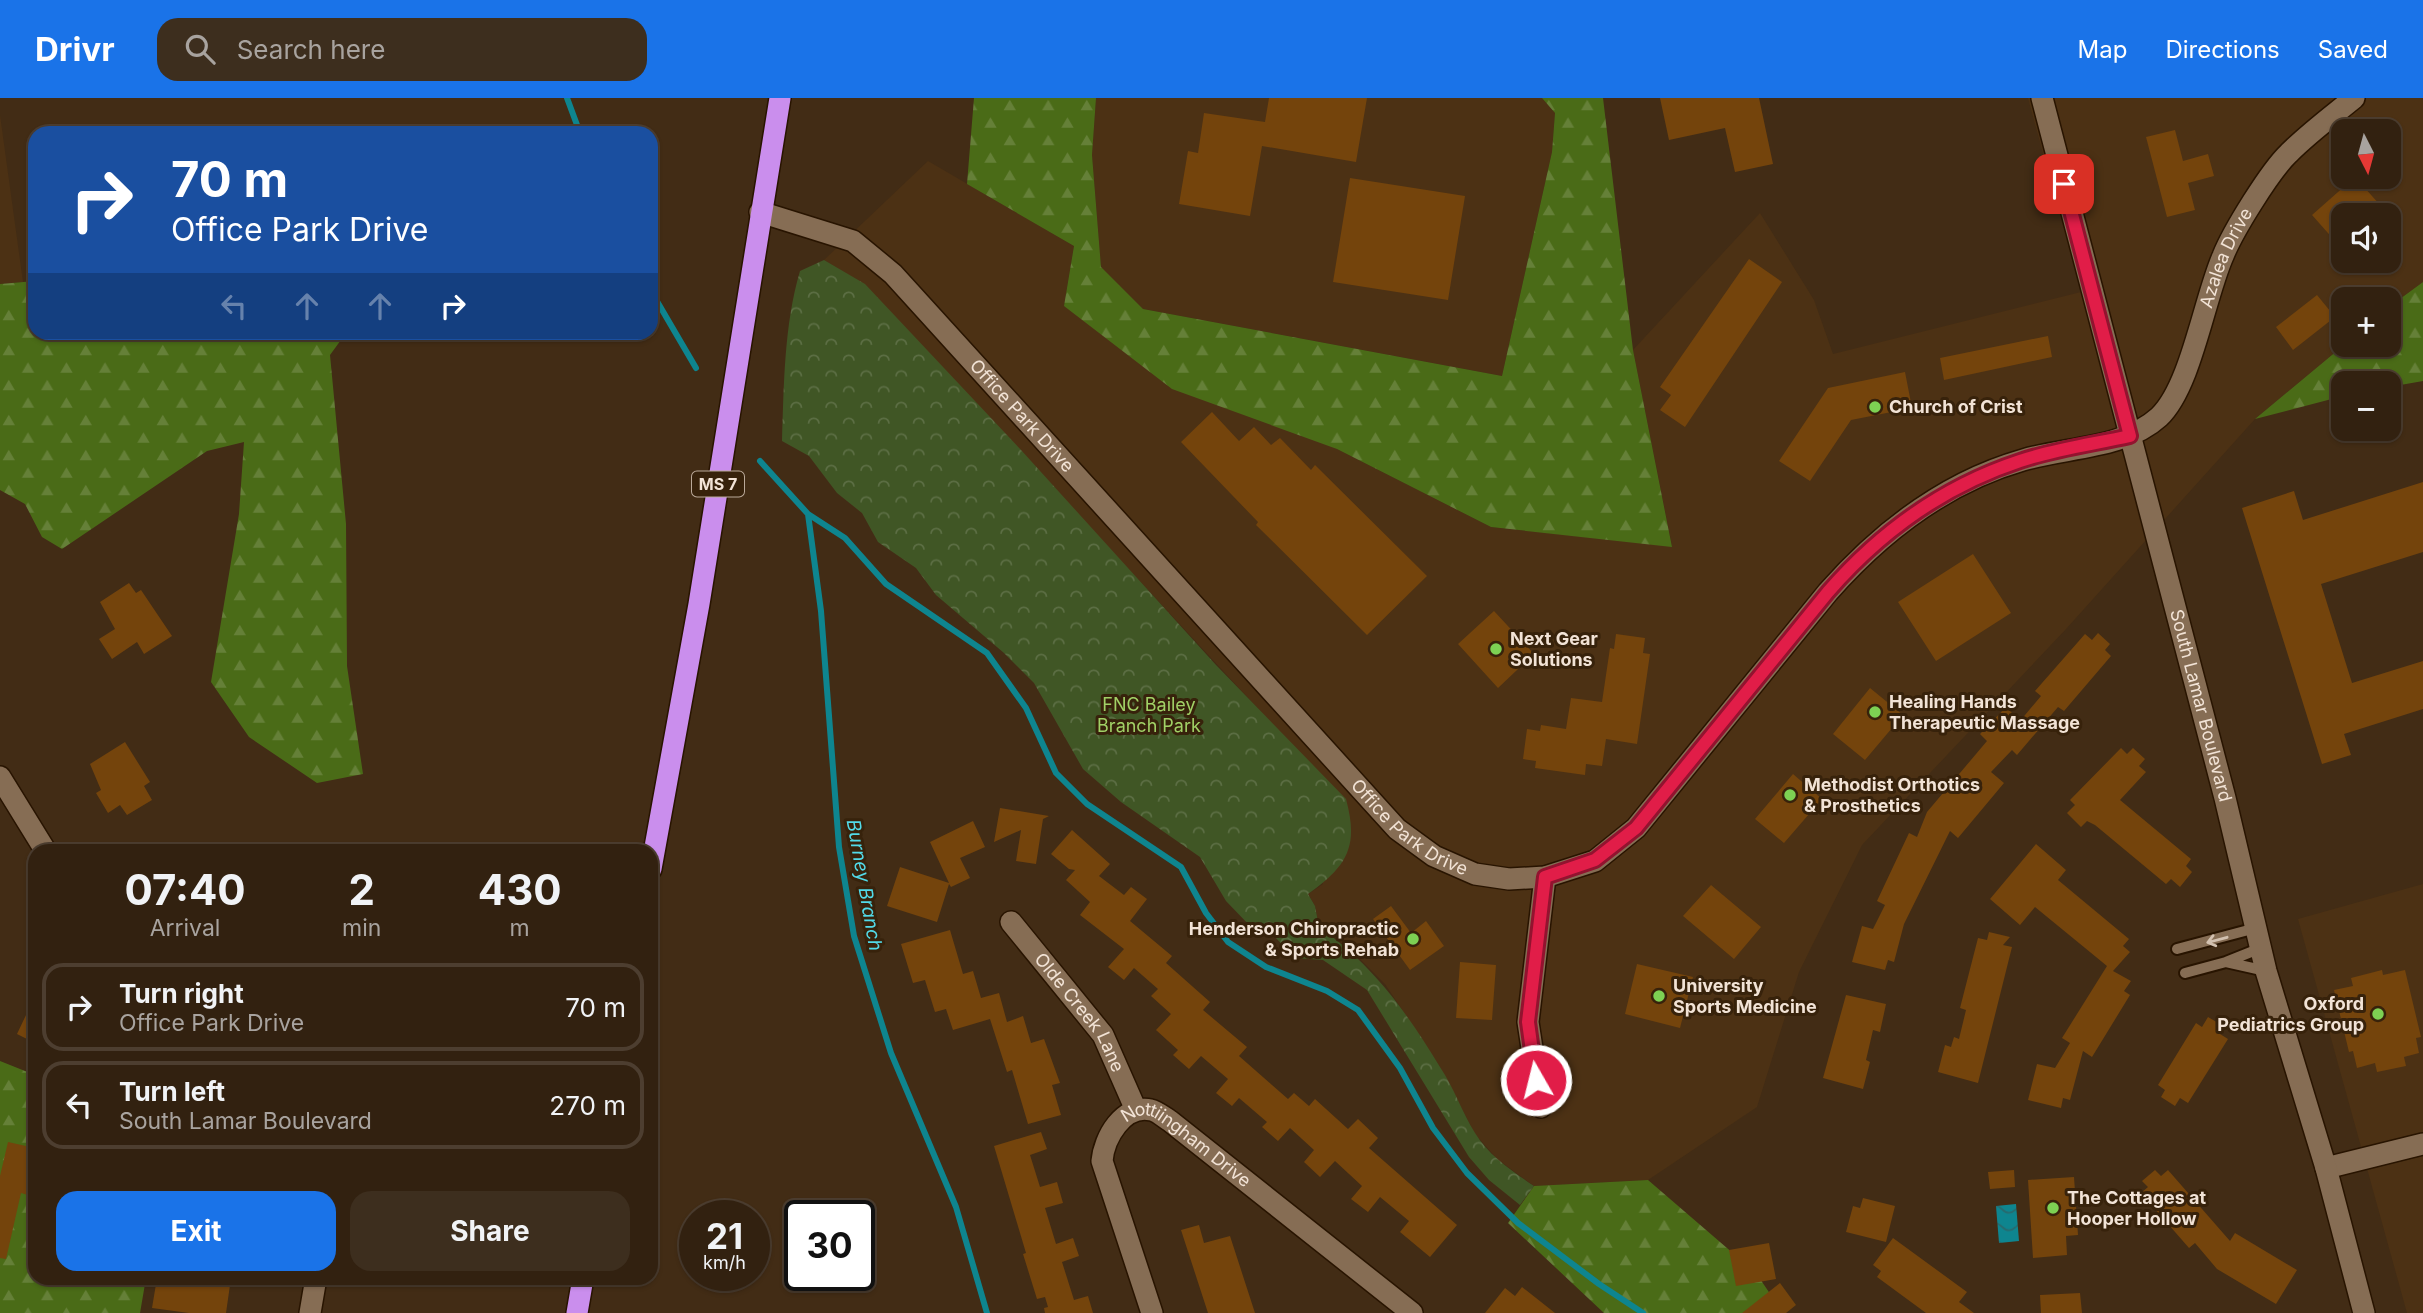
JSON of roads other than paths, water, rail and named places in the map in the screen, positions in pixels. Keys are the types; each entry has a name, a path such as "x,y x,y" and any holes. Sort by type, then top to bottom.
{"highway":[{"name":"MS 7","path":"656,844 699,604 780,98"},
{"path":"577,1313 582,1285"}],"street":[{"name":"South Lamar Boulevard","path":"2042,98 2266,971 2326,1168 2364,1313"},
{"name":"Azalea Drive","path":"2130,436 2158,418 2176,395 2223,254 2258,197 2286,155 2354,98"},
{"name":"Office Park Drive","path":"760,212 853,241 893,274 1397,829 1434,856 1475,874 1509,879 1545,877 1595,860 1636,828 1859,557 1930,501 1969,480 2022,460 2130,436"},
{"path":"0,777 41,844"},
{"path":"1541,1107 1528,1022 1545,877"},
{"name":"Olde Creek Lane","path":"1011,922 1103,1035 1136,1110"},
{"name":"Nottiingham Drive","path":"1152,1313 1102,1161 1103,1148 1117,1123 1136,1110 1152,1110 1170,1121 1412,1313"},
{"path":"2326,1168 2423,1144"},
{"path":"310,1313 315,1285"}],"lane":[{"path":"2177,949 2258,938"},
{"path":"2185,973 2226,962 2258,938"},
{"path":"2226,962 2266,971"}],"water":[{"path":"2016,1204 2019,1241 1999,1243 1996,1206"}],"waterway":[{"name":"Burney Branch","path":"567,98 577,126"},
{"name":"Burney Branch","path":"658,303 696,368"},
{"path":"760,461 808,514 845,538 886,584 987,653 1026,708 1056,773 1087,804 1181,867 1206,913 1228,942 1266,967 1327,991 1358,1010 1400,1068 1433,1128 1467,1173 1518,1223 1599,1284 1643,1313"},
{"name":"Burney Branch","path":"808,514 821,611 839,847 854,936 891,1053 956,1207 987,1313"}],"place":[{"name":"Church of Crist","path":"1875,407"},
{"name":"Next Gear Solutions","path":"1496,649"},
{"name":"Healing Hands Therapeutic Massage","path":"1875,712"},
{"name":"Methodist Orthotics & Prosthetics","path":"1790,795"},
{"name":"Henderson Chiropractic & Sports Rehab","path":"1413,939"},
{"name":"University Sports Medicine","path":"1659,996"},
{"name":"Oxford Pediatrics Group","path":"2378,1014"},
{"name":"The Cottages at Hooper Hollow","path":"2053,1208"}],"park label":[{"name":"FNC Bailey Branch Park","path":"1149,715"}]}
